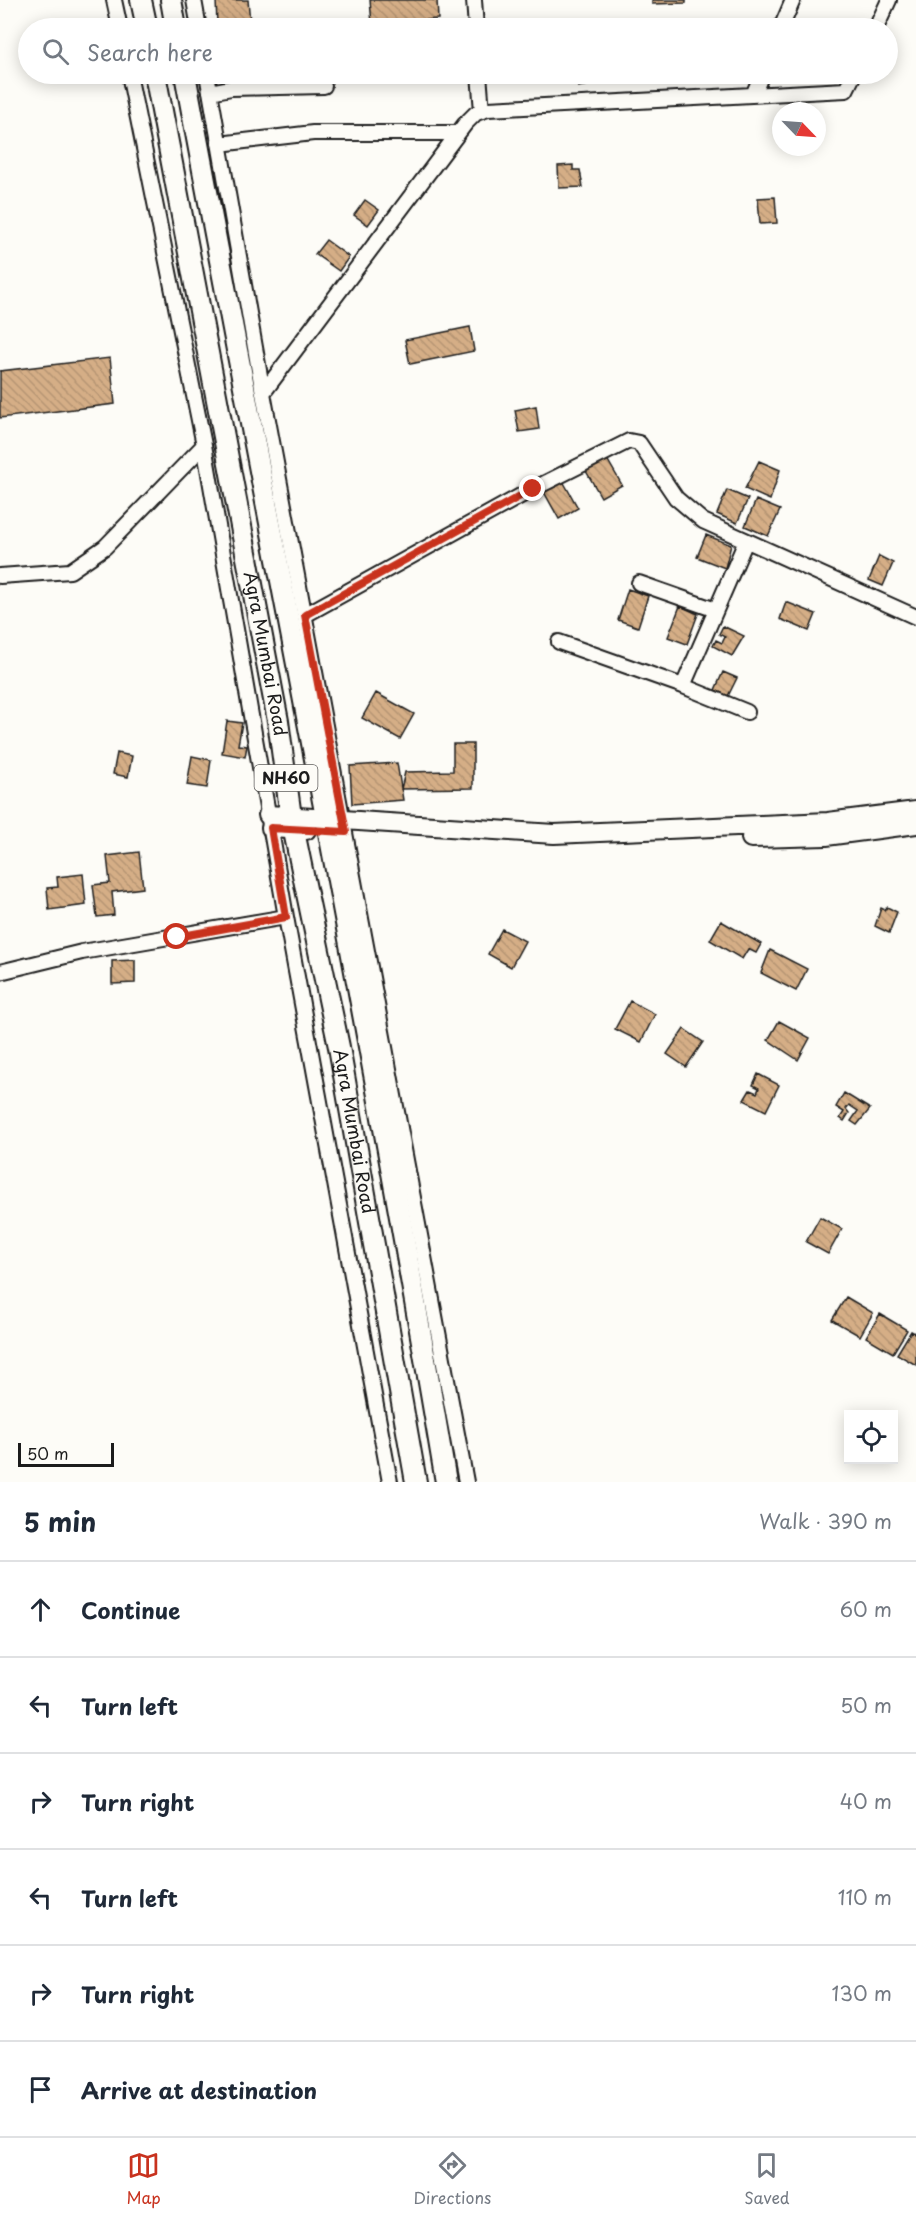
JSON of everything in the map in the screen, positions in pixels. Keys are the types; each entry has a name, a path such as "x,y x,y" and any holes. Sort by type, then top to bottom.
{"highway":[{"path":"141,0 145,18"},
{"path":"171,0 174,18"},
{"name":"Agra Mumbai Road","path":"157,84 278,721 292,823 339,1047 416,1482"},
{"name":"Agra Mumbai Road","path":"187,84 337,826 446,1482"}],"main road":[{"path":"337,826 554,834 828,822 916,811"},
{"path":"270,821 552,844 826,836 916,824"}],"street":[{"path":"114,0 118,18"},
{"path":"194,0 197,18"},
{"path":"474,0 475,18"},
{"path":"785,18 793,0"},
{"path":"881,18 889,0"},
{"path":"131,84 204,446 286,917 390,1482"},
{"path":"209,84 305,615 337,826 466,1482"},
{"path":"480,84 482,111"},
{"path":"753,95 758,84"},
{"path":"263,393 458,133 476,113 846,90 849,84"},
{"path":"210,92 231,88 324,86"},
{"path":"219,144 313,132 458,133"},
{"path":"305,615 533,489 629,441 639,443 676,498 688,511 746,541 916,618"},
{"path":"0,576 70,571 105,547 204,446"},
{"path":"683,686 746,541"},
{"path":"639,583 716,610"},
{"path":"559,642 683,686 747,712"},
{"path":"0,972 82,952 286,917"}],"building":[{"path":"216,0 248,0 250,18 217,18"},
{"path":"370,0 437,0 438,18 372,18"},
{"path":"652,0 686,0 686,3 652,4"},
{"path":"578,84 590,84 590,85 578,87"},
{"path":"573,165 573,170 580,170 583,187 559,188 558,166"},
{"path":"775,197 777,223 760,224 758,198"},
{"path":"365,200 379,210 368,225 354,215"},
{"path":"326,240 349,257 339,271 315,254"},
{"path":"470,327 474,351 410,364 405,340"},
{"path":"110,358 115,404 0,418 0,371"},
{"path":"536,406 539,429 519,432 515,410"},
{"path":"607,459 622,485 601,497 586,471"},
{"path":"759,461 780,470 770,500 745,489"},
{"path":"563,481 578,508 559,519 544,492"},
{"path":"727,490 748,499 737,523 717,514"},
{"path":"756,500 780,510 768,536 745,526"},
{"path":"706,535 731,545 725,568 697,557"},
{"path":"879,556 893,563 883,586 869,580"},
{"path":"628,589 648,596 638,627 618,620"},
{"path":"786,602 816,614 809,631 780,619"},
{"path":"680,606 698,614 687,644 668,637"},
{"path":"723,626 744,636 732,656 713,646 716,640 722,643 725,637 719,634"},
{"path":"723,672 737,678 728,696 715,690"},
{"path":"376,693 414,714 400,739 362,718"},
{"path":"227,721 242,723 238,745 247,746 245,757 222,753"},
{"path":"453,744 473,744 473,788 401,789 405,772 453,771"},
{"path":"117,753 132,756 128,777 113,774"},
{"path":"192,756 211,760 207,788 187,785"},
{"path":"397,763 403,800 352,804 350,766"},
{"path":"139,852 143,888 112,892 114,915 97,917 93,885 110,883 107,856"},
{"path":"83,874 86,905 49,910 47,888 58,887 57,877"},
{"path":"887,907 897,912 889,933 875,926 881,908 885,910"},
{"path":"721,921 761,944 756,953 748,949 742,959 710,940"},
{"path":"502,929 525,941 511,967 488,954"},
{"path":"770,950 807,969 796,991 761,973"},
{"path":"135,960 135,983 112,984 112,961"},
{"path":"630,1001 655,1014 641,1042 615,1029"},
{"path":"779,1021 810,1038 798,1060 768,1040"},
{"path":"684,1029 703,1042 686,1067 667,1054"},
{"path":"758,1074 779,1085 766,1111 744,1100 750,1090 757,1093 759,1088 753,1085"},
{"path":"844,1093 870,1109 857,1125 851,1121 858,1111 849,1105 846,1109 849,1113 844,1121 840,1118 844,1112 836,1107"},
{"path":"820,1217 842,1229 828,1254 806,1242"},
{"path":"846,1297 873,1313 860,1336 832,1320"},
{"path":"880,1314 907,1330 893,1353 866,1337"},
{"path":"911,1331 916,1334 916,1365 897,1354"}],"route":[{"path":"177,937 286,917 271,828 346,832 305,615 533,489"}]}
